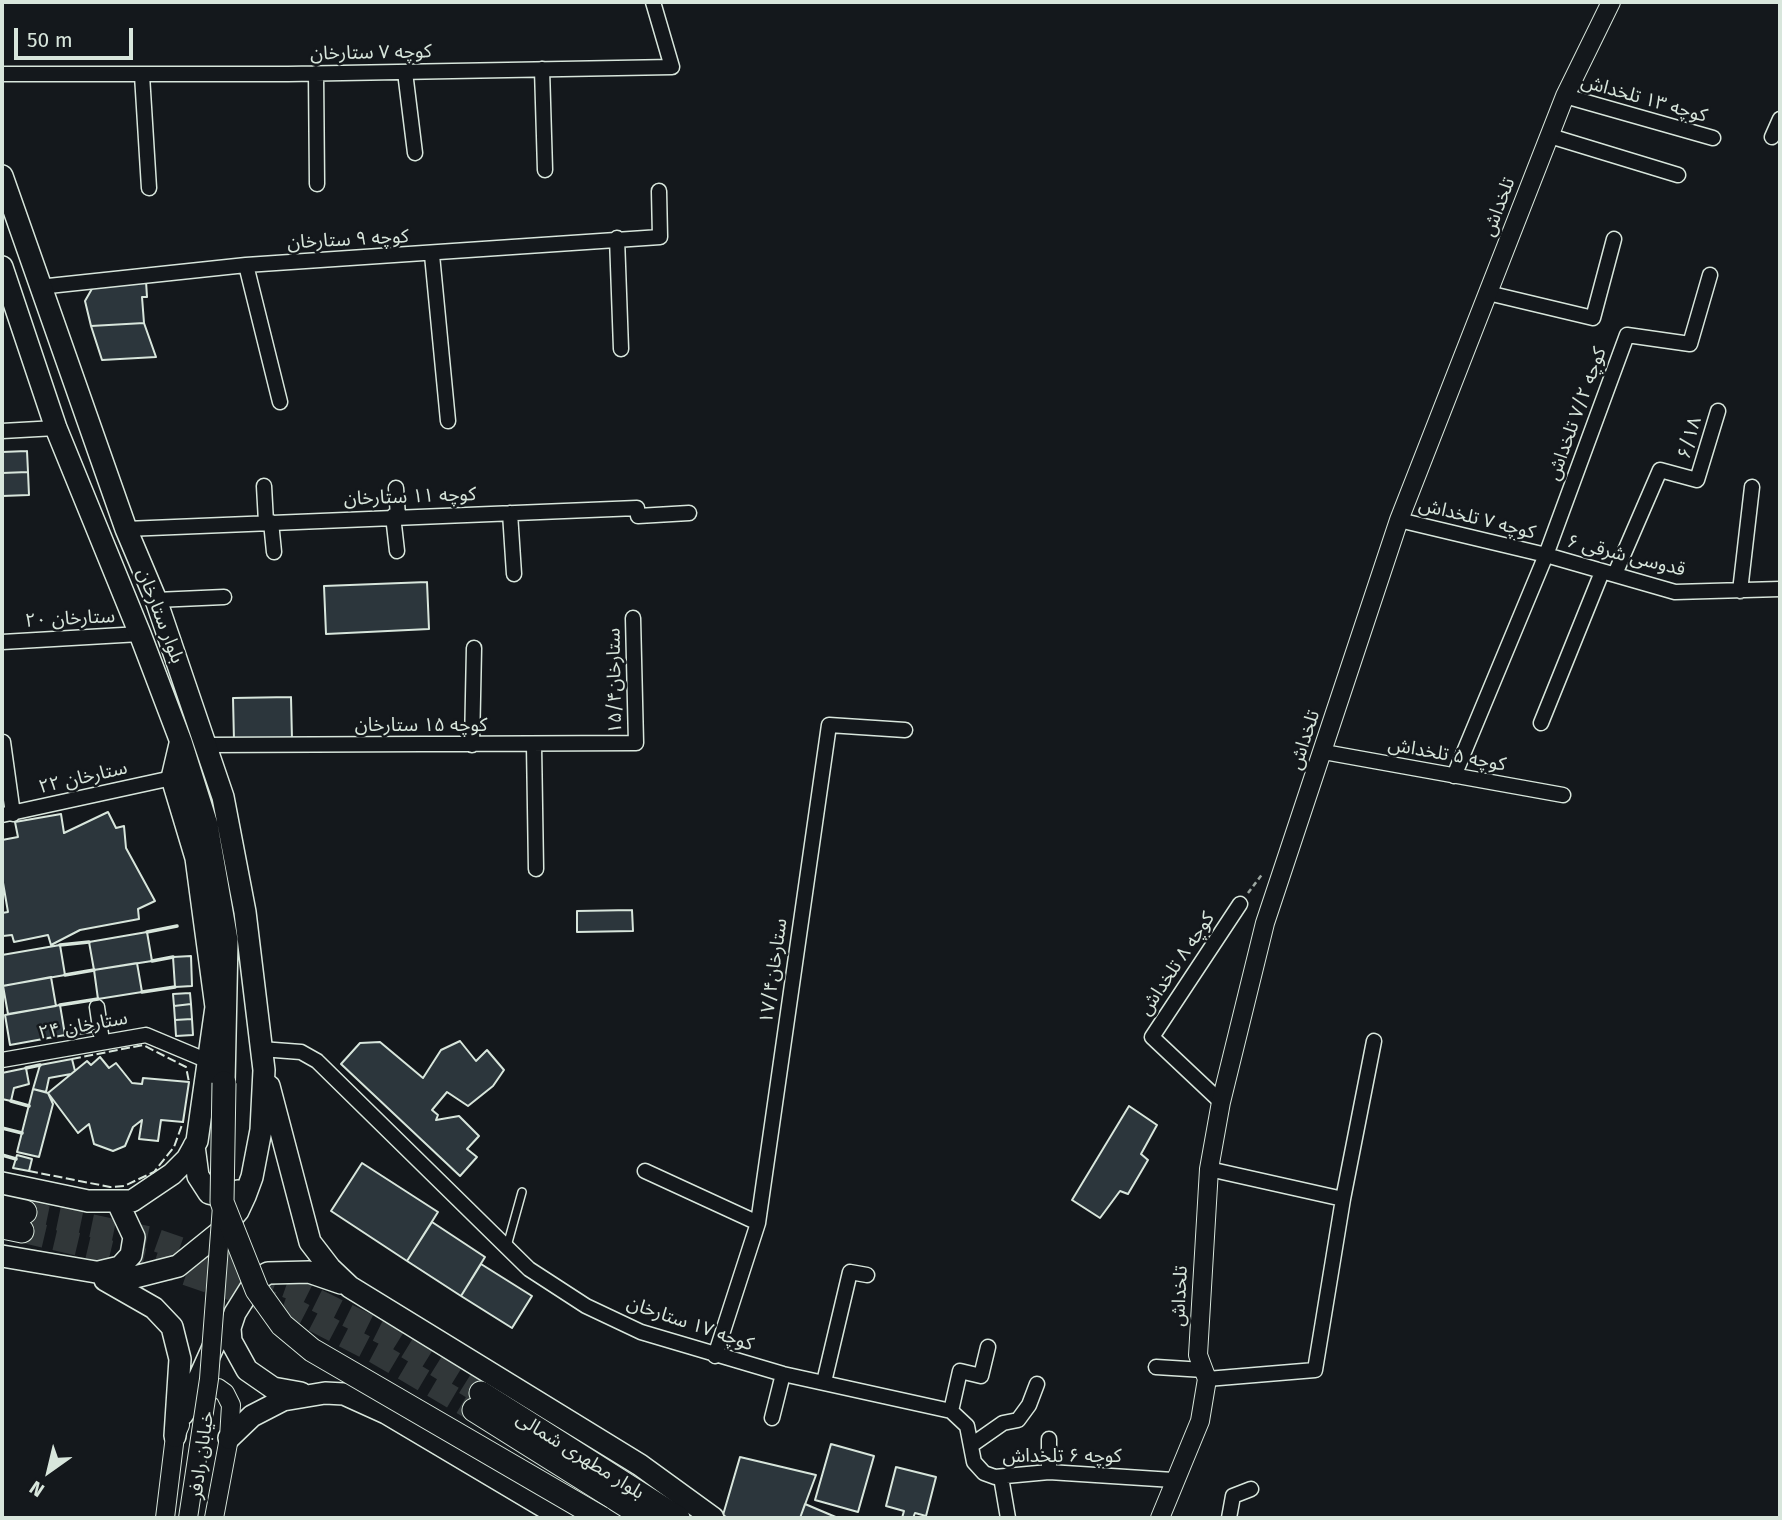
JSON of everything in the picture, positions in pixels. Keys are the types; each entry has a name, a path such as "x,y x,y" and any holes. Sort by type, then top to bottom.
{"main road":[{"name":"بلوار ستارخان","path":"2,176 39,287 126,529 156,600 206,745 234,843 263,1060"},
{"name":"بلوار ستارخان","path":"2,268 56,428 140,634 181,742 207,825 228,940 224,1083"},
{"path":"2,1183 88,1201 118,1203 144,1195 158,1185 187,1159 194,1146 202,1114 216,1007 210,948 195,858 173,778 181,742"},
{"path":"2,1256 131,1278 178,1266 220,1232 238,1211 253,1167 261,1130 263,1060"},
{"path":"263,1060 310,1242 316,1253 350,1287"},
{"path":"224,1083 222,1202 257,1290 297,1339 601,1518"},
{"path":"194,1146 198,1176 209,1193 225,1197 234,1194 242,1188 253,1167"},
{"path":"90,1273 120,1267 131,1255 134,1237 118,1203"},
{"path":"2,1207 16,1223"},
{"path":"175,1436 201,1370 255,1281 268,1273 309,1272 350,1287 640,1465 713,1518"},
{"path":"90,1273 155,1308 172,1327 180,1359 175,1436"},
{"path":"235,1312 230,1328 231,1341 237,1357 257,1380 291,1393 344,1394 386,1413 534,1511 563,1518"},
{"path":"229,1438 252,1416 283,1400 325,1393"},
{"name":"بلوار مطهرى شمالى","path":"646,1518 478,1402 678,1518"}],"street":[{"name":"کوچه ۷ ستارخان","path":"2,74 316,74 672,67 653,2"},
{"name":"تلخداش","path":"1160,1518 1173,1480 1200,1421 1205,1375 1198,1355 1209,1169 1221,1102 1265,923 1399,520 1565,96 1611,2"},
{"path":"542,69 545,170"},
{"path":"405,72 415,153"},
{"path":"316,74 317,184"},
{"path":"142,75 149,188"},
{"name":"کوچه ۱۳ تلخداش","path":"1565,96 1713,138"},
{"path":"1772,137 1780,119"},
{"path":"1550,136 1678,175"},
{"name":"کوچه ۹ ستارخان","path":"39,287 246,265 432,255 617,238 660,237 659,191"},
{"path":"617,238 621,349"},
{"path":"1488,293 1593,318 1614,239"},
{"path":"432,255 448,421"},
{"path":"246,265 280,402"},
{"name":"کوچه ۷/۲ تلخداش","path":"1546,555 1627,335 1690,344 1710,275"},
{"name":"۶/۱۸","path":"1609,573 1660,470 1698,480 1718,411"},
{"path":"2,431 56,428"},
{"path":"264,486 274,552"},
{"path":"1740,591 1752,487"},
{"path":"397,488 397,551"},
{"name":"کوچه ۱۱ ستارخان","path":"126,529 637,508 638,516 689,513"},
{"path":"510,513 514,574"},
{"name":"کوچه ۷ تلخداش","path":"1399,520 1546,555"},
{"path":"1454,776 1546,555"},
{"name":"قدوسی شرقی ۶","path":"1546,555 1675,592 1780,589"},
{"path":"1541,723 1609,573"},
{"path":"156,600 224,597"},
{"name":"ستارخان۱۵/۴","path":"633,618 636,743"},
{"name":"۲۰ ستارخان","path":"2,642 140,634"},
{"path":"472,745 474,648"},
{"name":"ستارخان۱۷/۴","path":"715,1356 758,1223 829,725 905,730"},
{"path":"3,742 7,814"},
{"name":"کوچه ۱۵ ستارخان","path":"206,745 636,743"},
{"path":"534,745 536,869"},
{"name":"کوچه ۵ تلخداش","path":"1324,752 1563,795"},
{"name":"۲۲ ستارخان","path":"7,814 173,778"},
{"name":"کوچه ۸ تلخداش","path":"1221,1102 1152,1037 1240,904"},
{"path":"97,1007 102,1041"},
{"name":"۲۴ ستارخان","path":"2,1060 146,1035 208,1061"},
{"path":"1156,1367 1205,1375 1315,1370 1343,1199 1374,1041"},
{"name":"کوچه ۱۷ ستارخان","path":"263,1060 301,1052 317,1061 529,1269 586,1306 641,1332 715,1356 951,1411"},
{"path":"1209,1169 1343,1199"},
{"path":"645,1171 758,1223"},
{"path":"188,1518 209,1379 222,1202"},
{"path":"824,1382 850,1272 867,1275"},
{"path":"988,1347 982,1376 960,1371 951,1411 967,1426 973,1444 1003,1423 1018,1420 1029,1405 1037,1384"},
{"path":"772,1418 783,1374"},
{"name":"خیابان رادفر","path":"165,1518 175,1436 193,1400 205,1387 212,1386 225,1393 229,1399 229,1438 214,1518"},
{"path":"1049,1439 1049,1472"},
{"name":"کوچه ۶ تلخداش","path":"973,1444 974,1462 984,1473 1001,1477 1049,1472 1173,1480"},
{"path":"1001,1477 1008,1518"},
{"path":"1228,1518 1233,1496 1251,1489"}],"lane":[{"path":"507,1247 522,1192"}],"building":[{"path":"146,281 147,297 142,297 144,323 91,326 85,301 93,287"},
{"path":"144,323 156,357 102,360 91,326"},
{"path":"27,451 28,472 2,473 2,452"},
{"path":"28,472 29,495 2,496 2,473"},
{"path":"427,582 429,629 326,634 324,586"},
{"path":"291,697 292,740 234,741 233,698"},
{"path":"108,812 116,828 124,826 126,848 155,901 138,909 139,919 80,930 51,945 48,935 14,942 12,935 3,936 2,913 8,912 2,877 2,840 18,837 15,822 61,814 64,833"},
{"path":"632,910 633,931 577,932 577,911"},
{"path":"147,932 152,961 94,970 89,942"},
{"path":"60,945 65,975 2,986 2,955"},
{"path":"191,956 192,986 175,987 173,957"},
{"path":"137,963 142,992 98,999 94,970"},
{"path":"51,977 56,1006 8,1014 3,986"},
{"path":"190,993 191,1004 174,1006 173,994"},
{"path":"191,1004 192,1019 175,1020 174,1006"},
{"path":"60,1005 65,1035 10,1045 5,1015"},
{"path":"192,1019 193,1035 176,1036 175,1020"},
{"path":"460,1041 476,1061 487,1050 504,1070 493,1086 468,1106 447,1092 432,1110 438,1115 436,1120 459,1116 479,1136 467,1149 477,1157 460,1176 341,1064 360,1043 380,1042 423,1078 441,1050"},
{"path":"100,1057 109,1068 116,1063 132,1083 142,1084 143,1078 189,1082 183,1122 161,1120 158,1141 139,1139 142,1120 133,1127 125,1146 113,1151 94,1144 89,1124 78,1133 48,1093 87,1061 91,1065"},
{"path":"72,1059 75,1071 49,1078 46,1092 33,1089 40,1065"},
{"path":"26,1068 29,1084 14,1088 11,1101 2,1099 2,1073"},
{"path":"33,1089 48,1093 53,1104 39,1157 17,1152"},
{"path":"1129,1106 1157,1125 1141,1154 1148,1160 1128,1194 1120,1191 1100,1218 1072,1200"},
{"path":"17,1155 32,1159 29,1171 13,1168"},
{"path":"362,1163 438,1212 407,1261 331,1211"},
{"path":"432,1222 485,1257 461,1296 407,1261"},
{"path":"481,1264 532,1296 512,1328 461,1296"},
{"path":"831,1444 874,1456 858,1512 815,1500"},
{"path":"740,1457 816,1475 800,1518 728,1518 723,1515"},
{"path":"896,1467 936,1477 926,1516 915,1513 913,1518 902,1518 904,1511 886,1506"},
{"path":"805,1504 838,1518 800,1518"}],"tunnel":[{"path":"25,1212 150,1238 294,1289 389,1336 481,1393"},
{"path":"22,1231 145,1260 296,1311 377,1353 474,1410"}],"fence":[{"path":"72,1059 143,1045 186,1067 189,1082"},
{"path":"29,1171 110,1187 124,1186 154,1172 174,1147 183,1122"}],"wall":[{"path":"147,932 177,926"},
{"path":"60,945 89,942"},
{"path":"152,961 173,957"},
{"path":"65,975 94,970"},
{"path":"142,992 175,987"},
{"path":"60,1005 98,999"},
{"path":"65,1035 94,1031 93,1025"},
{"path":"26,1068 40,1065"},
{"path":"11,1101 29,1106"},
{"path":"2,1128 22,1133"},
{"path":"2,1155 16,1159"}]}
